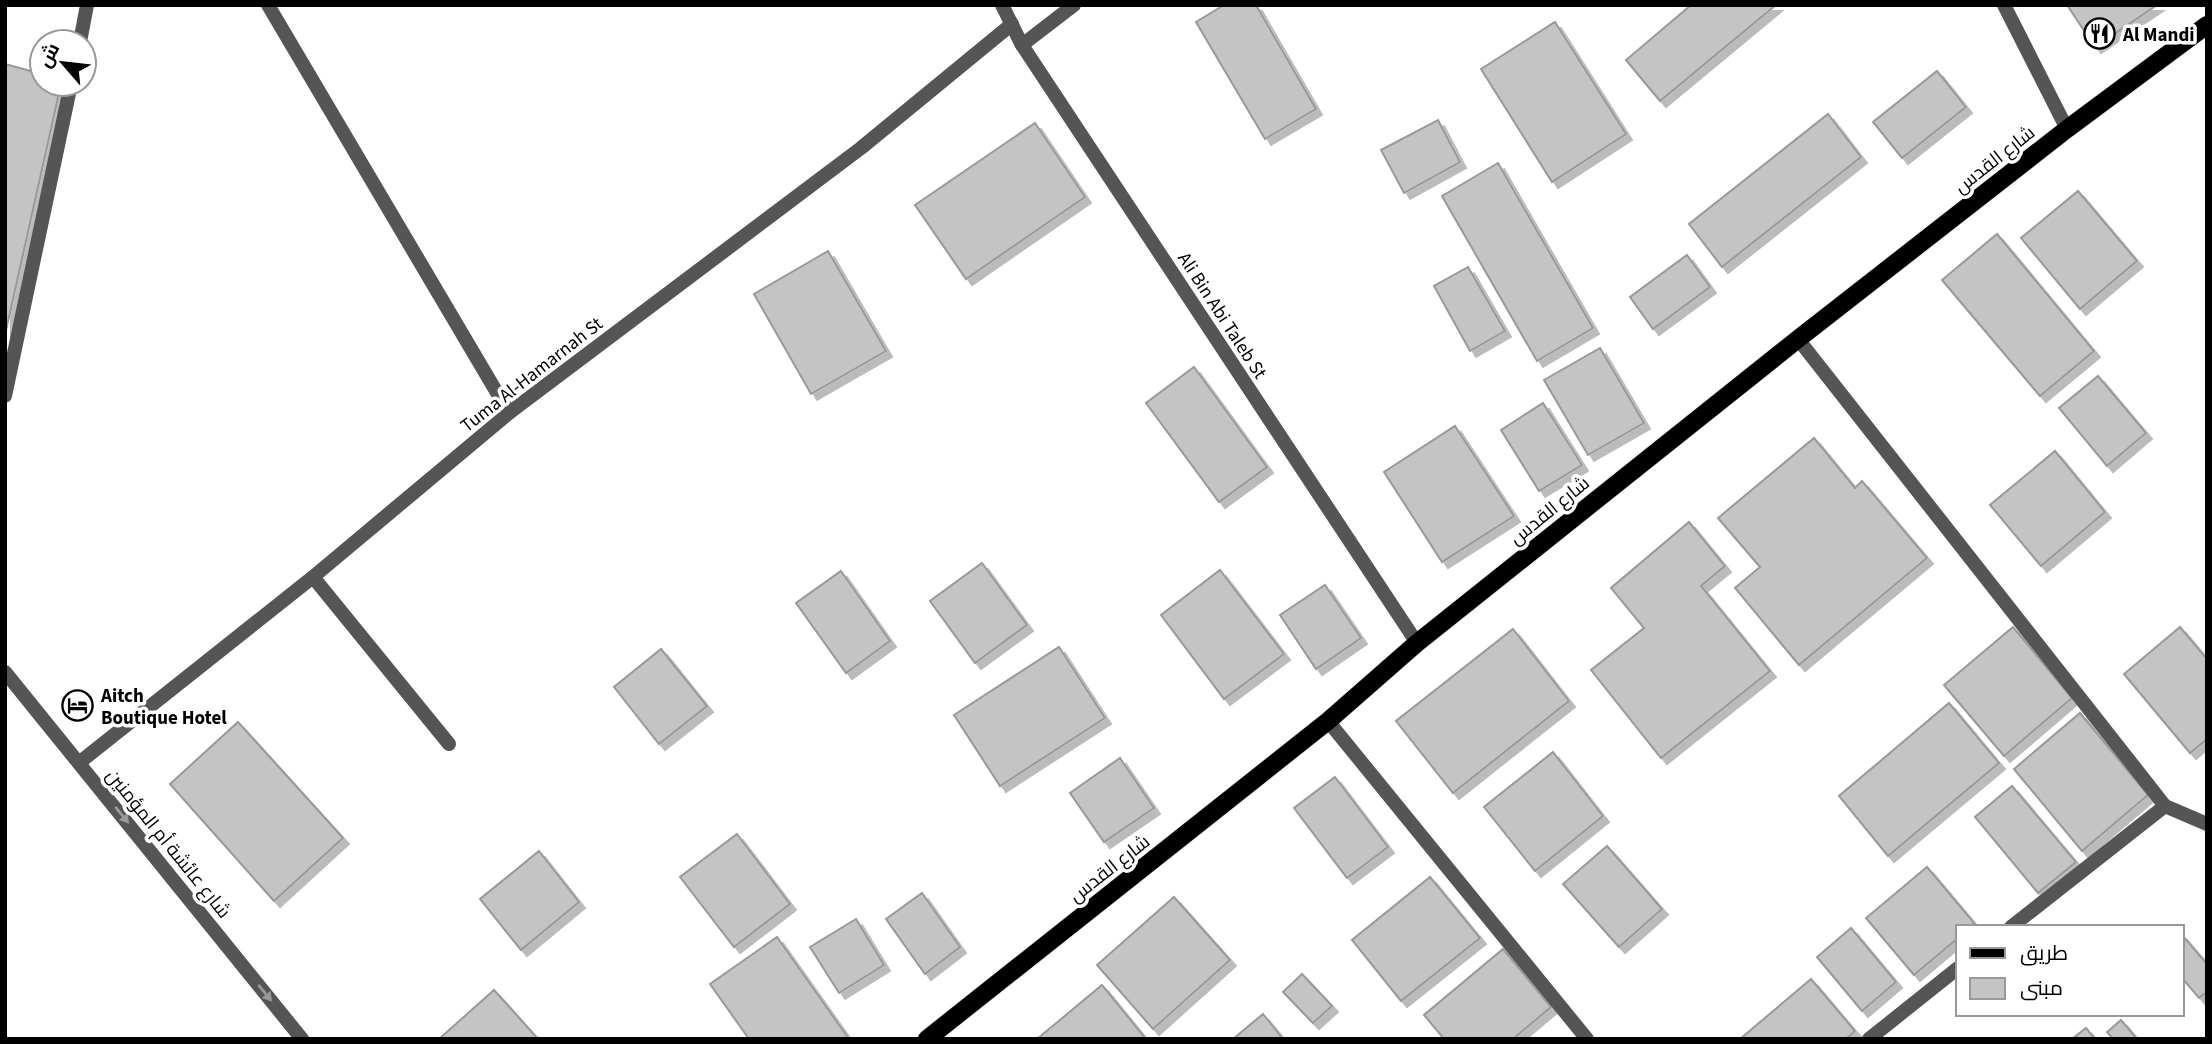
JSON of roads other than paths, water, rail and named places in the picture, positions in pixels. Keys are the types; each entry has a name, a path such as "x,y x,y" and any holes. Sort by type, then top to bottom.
{"main road":[{"name":"شارع القدس","path":"927,1039 1328,721 1417,643 1798,339 2067,129 2207,25"}],"street":[{"path":"83,28 87,5"},
{"path":"268,5 509,414"},
{"name":"Ali Bin Abi Taleb St","path":"1002,5 1022,45 1417,643"},
{"path":"1022,45 1074,5"},
{"path":"2004,5 2067,129"},
{"name":"Tuma Al-Hamarnah St","path":"80,762 313,578 509,414 861,148 1012,24"},
{"path":"5,396 68,98"},
{"path":"1798,339 2165,806 2207,824"},
{"path":"313,578 449,744"},
{"name":"شارع عائشة أم المؤمنين","path":"5,672 302,1039"},
{"path":"1328,721 1587,1039"},
{"path":"2014,925 2165,806"},
{"path":"1869,1039 1956,970"}],"place":[{"name":"Al Mandi","path":"2100,34"},
{"name":"Aitch Boutique Hotel","path":"78,706"}]}
